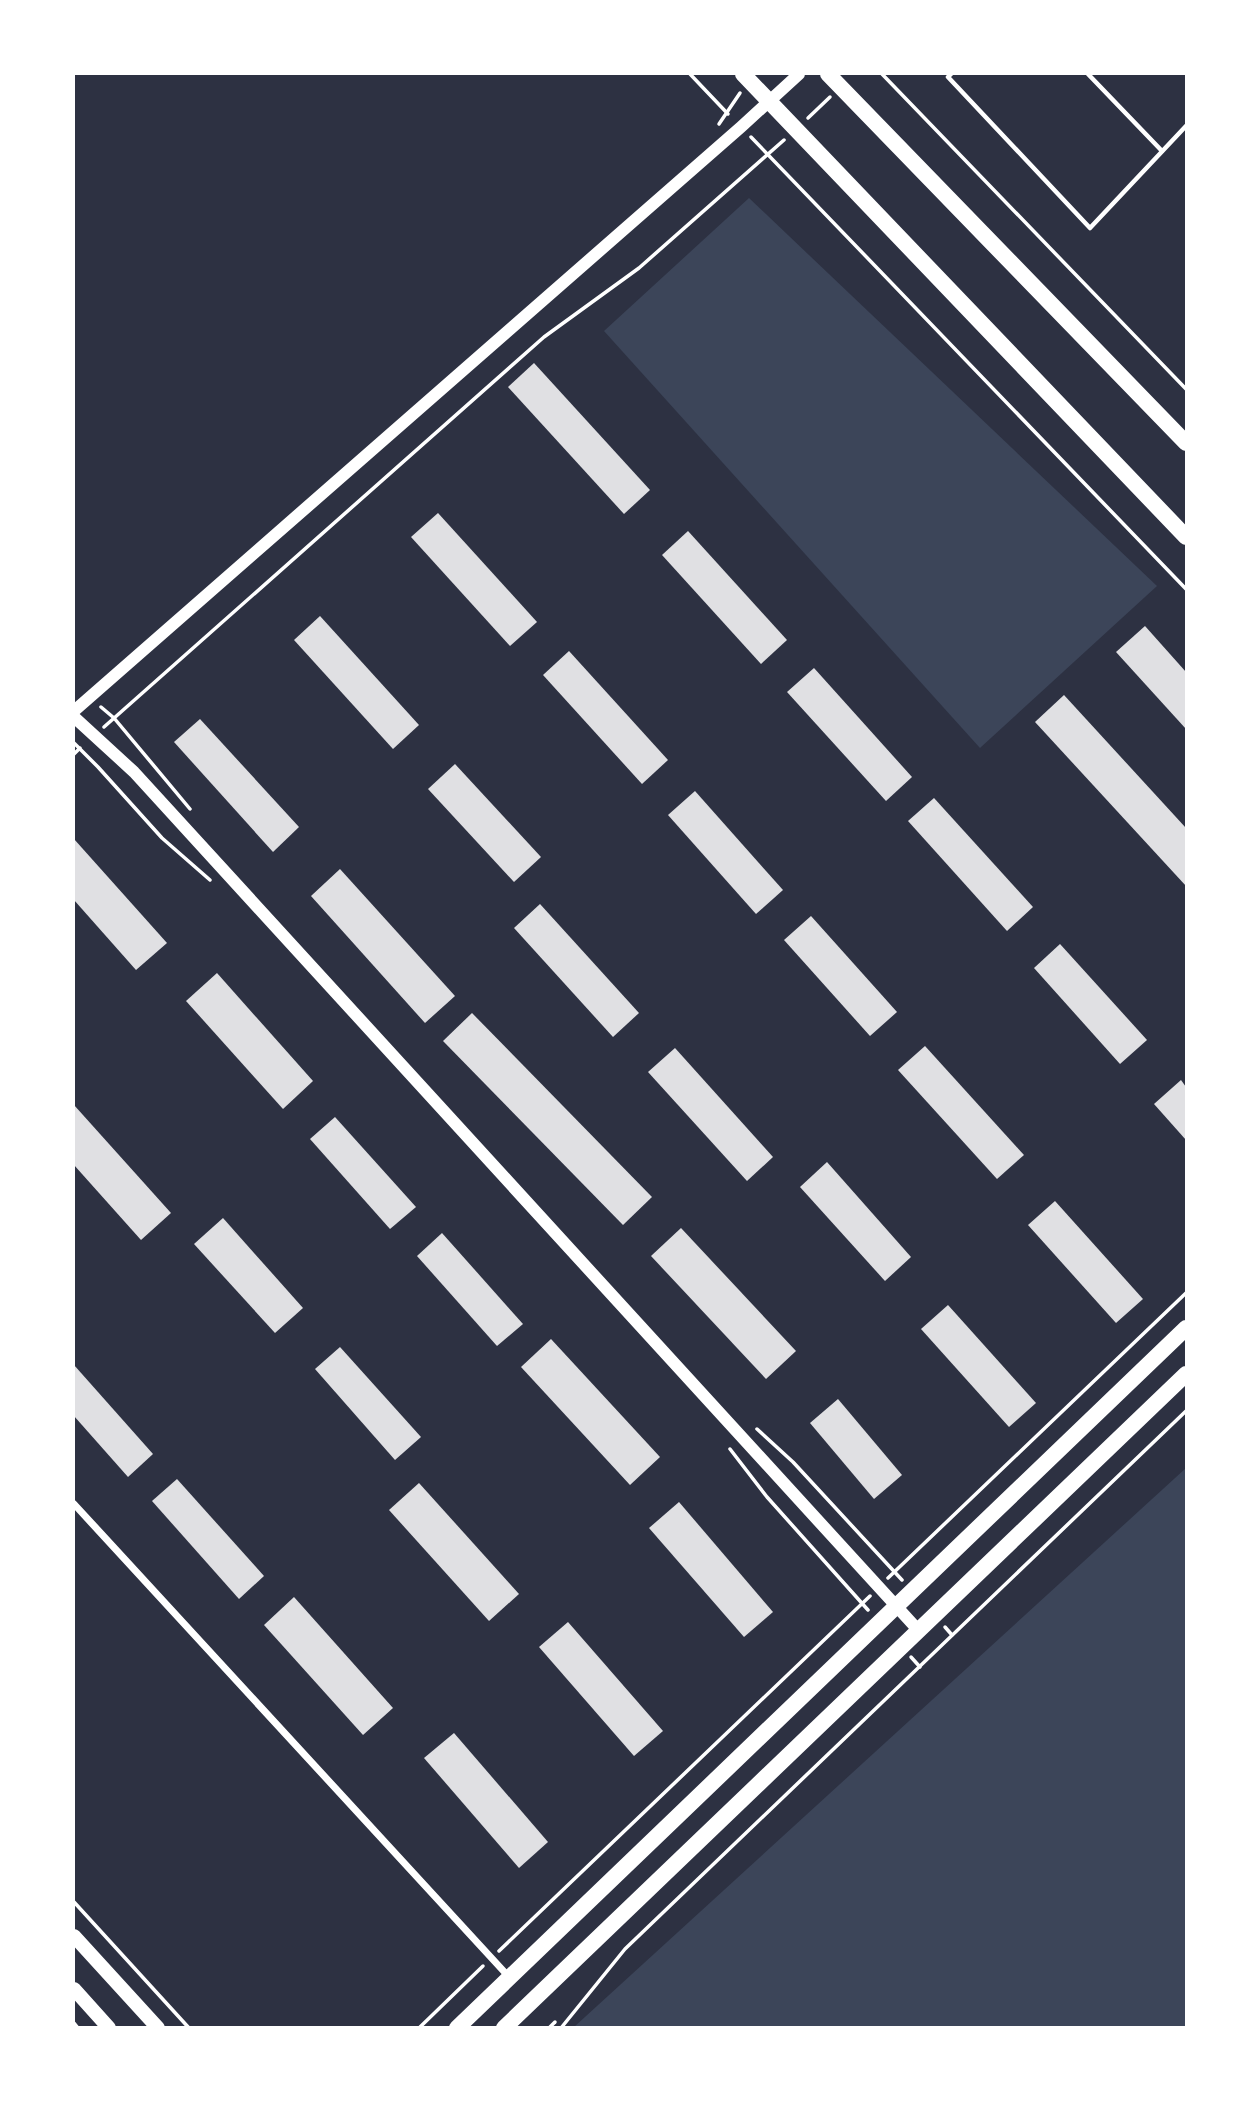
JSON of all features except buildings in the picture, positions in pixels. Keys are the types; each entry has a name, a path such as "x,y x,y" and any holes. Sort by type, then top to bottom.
{"main road":[{"path":"828,74 1186,443"},
{"path":"746,77 1186,537"},
{"path":"457,2028 1186,1328"},
{"path":"504,2028 1186,1374"},
{"path":"74,1937 158,2028"},
{"path":"74,1989 109,2028"}],"street":[{"path":"74,711 799,74"},
{"path":"74,717 134,772 919,1631"},
{"path":"74,1504 509,1977"}],"lane":[{"path":"951,74 948,77 1090,228 1186,126"},
{"path":"1088,74 1162,152"}],"path":[{"path":"882,74 1186,389"},
{"path":"717,127 746,77"},
{"path":"135,700 544,337 639,268 734,184"},
{"path":"811,200 1186,589"},
{"path":"89,697 114,718 131,739"},
{"path":"74,743 98,767"},
{"path":"920,1548 1186,1293"},
{"path":"561,2028 625,1949 1186,1412"},
{"path":"419,2028 842,1623"},
{"path":"74,1902 189,2028"},
{"path":"549,2028 555,2022"},
{"path":"74,2023 78,2028"}],"shaded area":[{"path":"749,198 1157,586 980,748 604,331"},
{"path":"1186,1468 1186,2027 574,2027"}]}
